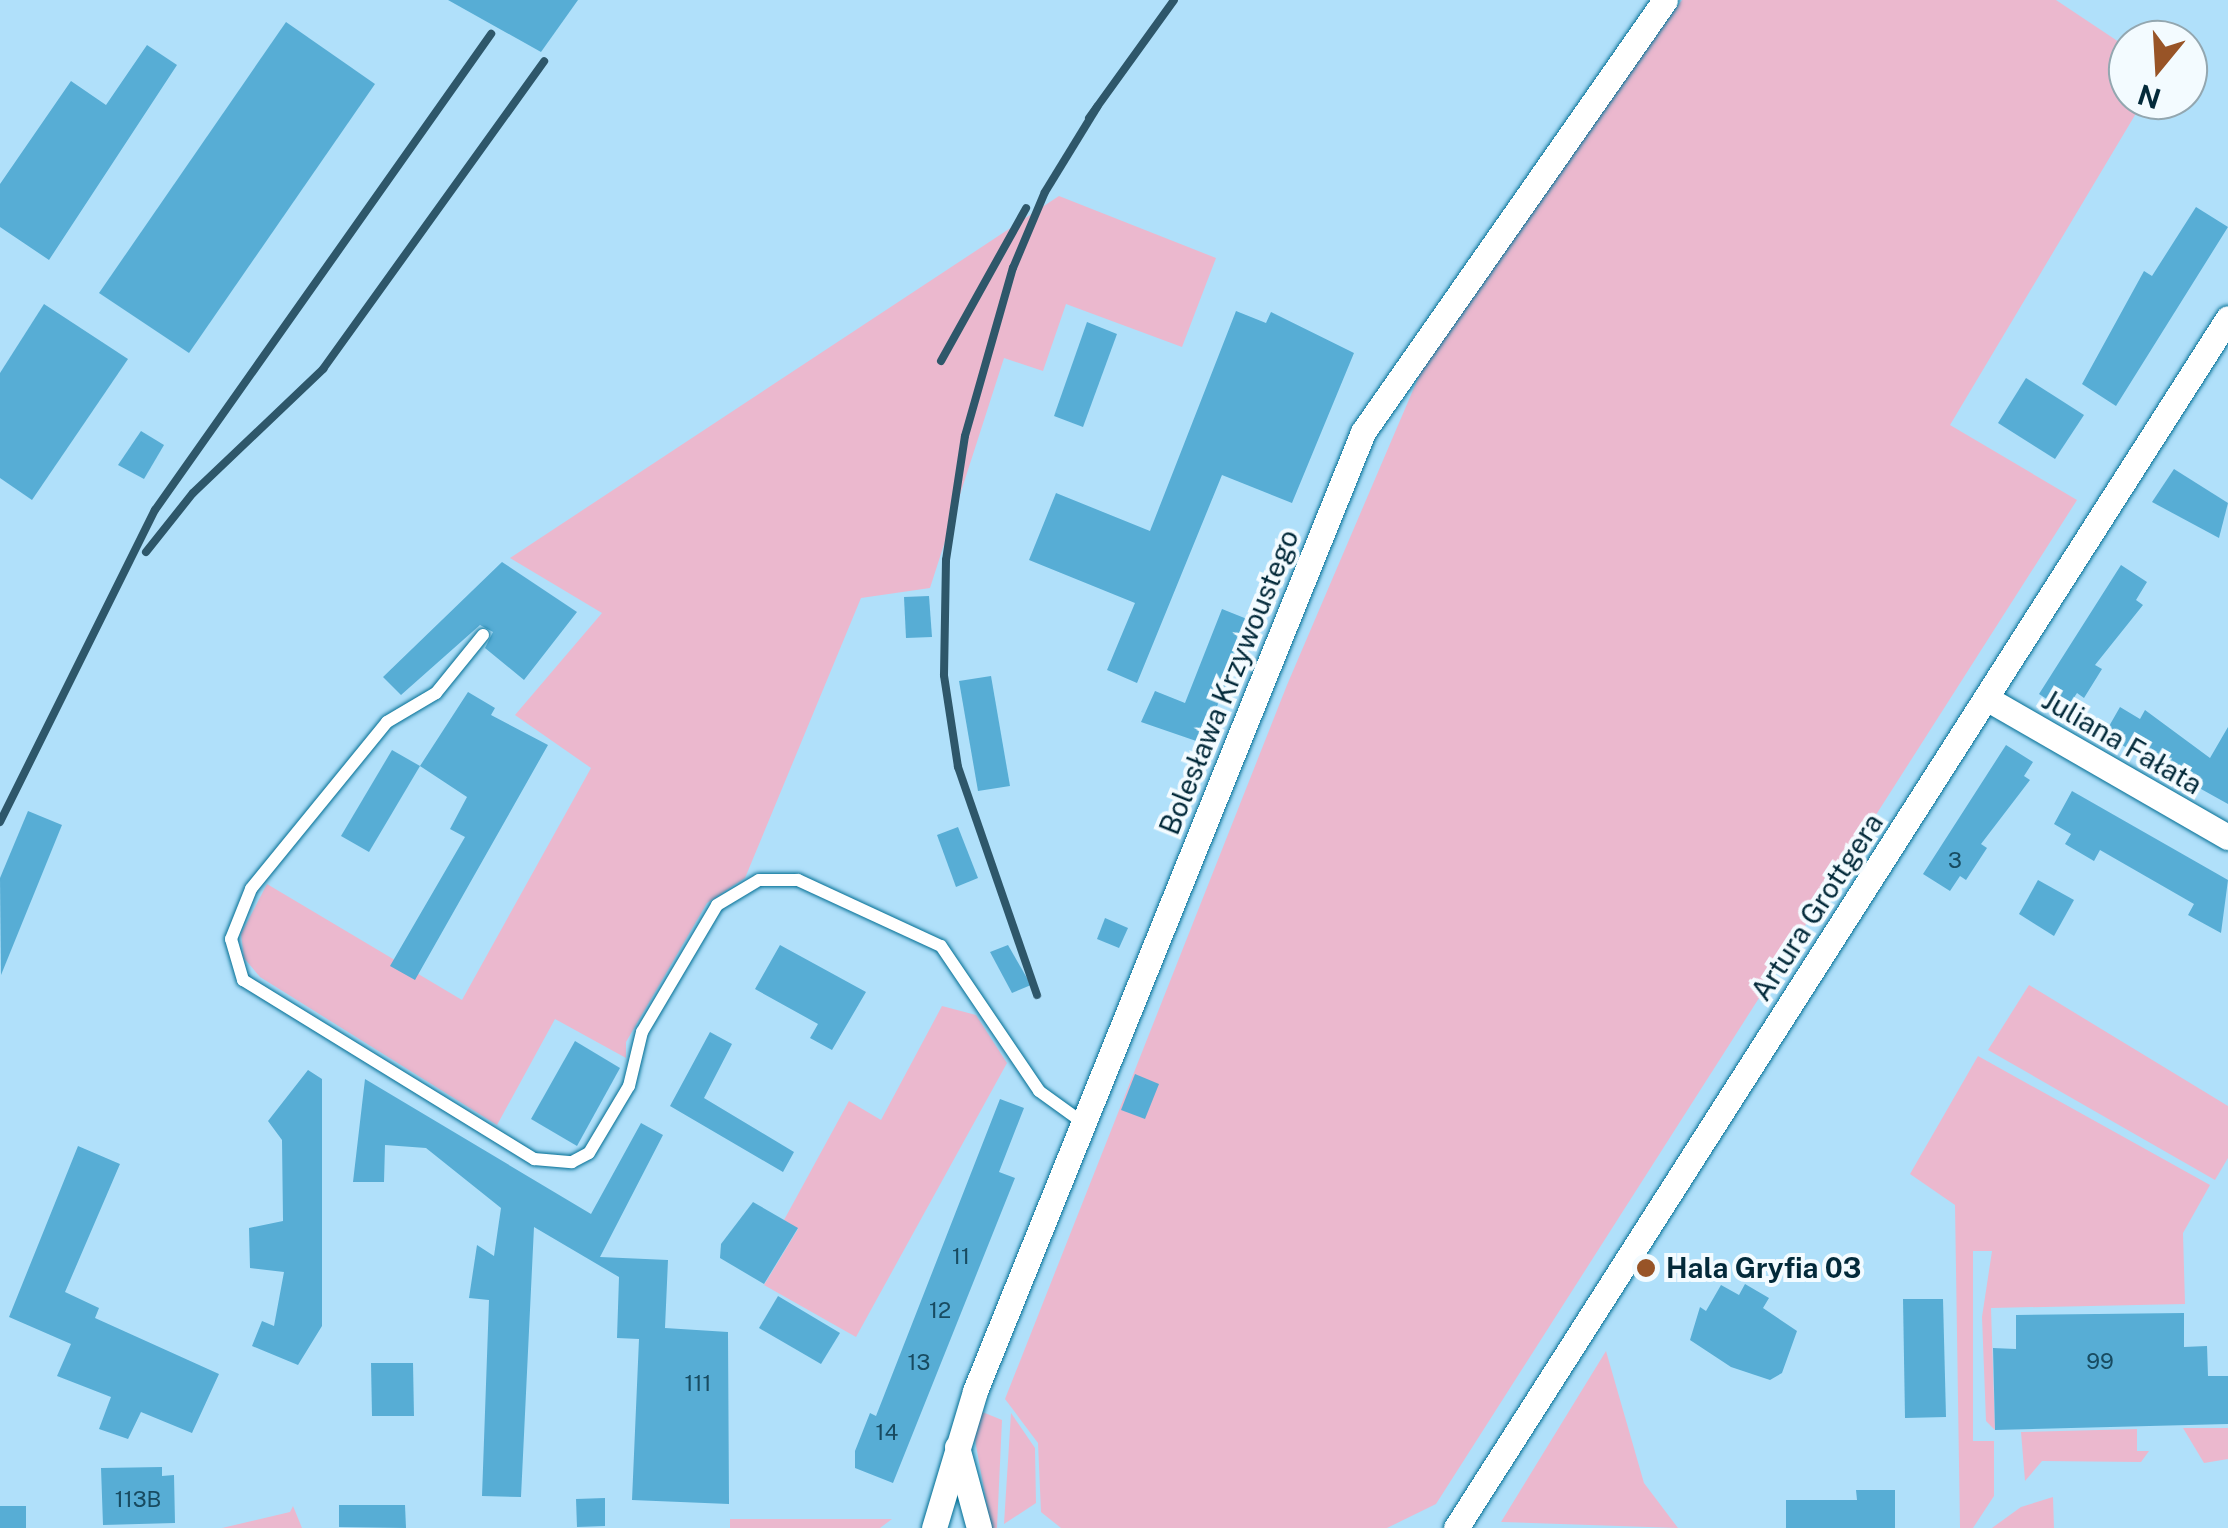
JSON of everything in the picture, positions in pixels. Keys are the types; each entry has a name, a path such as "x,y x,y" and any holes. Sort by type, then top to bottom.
{"street":[{"name":"Bolesława Krzywoustego","path":"934,1528 957,1446 1082,1122 1372,414 1666,0"},
{"name":"Artura Grottgera","path":"1456,1528 2226,325"},
{"name":"Juliana Fałata","path":"1986,698 2228,837"},
{"path":"957,1446 979,1528"}],"lane":[{"path":"483,634 436,692 387,722 251,889 232,940 244,980 524,1154 572,1162 589,1153 629,1086 642,1032 717,905 759,880 798,880 948,952 1039,1091 1082,1122"}],"shaded area":[{"path":"1682,0 2056,0 2108,35 2108,120 2132,120 1950,425 2077,500 1436,1504 1387,1528 1061,1528 1041,1512 1038,1443 1005,1399 1287,685 1428,355"},
{"path":"1059,196 1216,258 1182,347 1066,304 1043,371 1004,358 930,588 861,598 745,878 707,903 626,1042 626,1058 555,1019 497,1125 260,977 244,958 241,934 267,884 462,1000 591,768 515,715 602,613 510,558"},
{"path":"2029,985 2228,1106 2228,1158 2215,1180 1988,1050"},
{"path":"942,1006 976,1015 1007,1063 856,1337 764,1285 798,1229 784,1220 849,1101 881,1120"},
{"path":"1978,1056 2210,1185 2183,1233 2185,1304 1991,1308 1995,1430 1986,1421 1982,1317 1992,1251 1973,1251 1973,1441 1994,1441 1994,1496 1973,1528 1960,1528 1955,1205 1910,1174"},
{"path":"1606,1351 1644,1483 1678,1528 1501,1522"},
{"path":"980,1411 1002,1420 997,1528 991,1528 975,1440"},
{"path":"1011,1413 1035,1448 1036,1503 1004,1524"},
{"path":"2183,1428 2228,1428 2228,1459 2204,1463"},
{"path":"2137,1429 2137,1451 2149,1451 2141,1462 2042,1461 2025,1481 2021,1432"},
{"path":"2053,1497 2054,1528 1992,1528 2021,1507"},
{"path":"293,1506 302,1528 222,1528 290,1512"},
{"path":"730,1519 892,1519 880,1528 730,1528"}],"building":[{"path":"448,0 578,0 541,52"},
{"path":"286,22 375,84 189,353 99,293"},
{"path":"147,45 177,65 49,260 0,227 0,184 71,81 106,105"},
{"path":"2196,207 2228,227 2116,406 2082,384 2144,271 2152,276"},
{"path":"44,304 128,359 32,500 0,478 0,373"},
{"path":"1236,311 1266,323 1271,312 1354,353 1292,503 1222,475 1137,683 1107,670 1135,603 1029,560 1056,493 1150,531"},
{"path":"1087,322 1117,334 1083,427 1054,416"},
{"path":"2026,378 2084,415 2055,459 1998,423"},
{"path":"141,431 164,445 144,479 118,465"},
{"path":"2174,469 2228,503 2219,538 2152,502"},
{"path":"502,562 577,612 524,680 485,648 493,632 480,625 401,695 383,677"},
{"path":"2121,565 2147,582 2136,600 2143,605 2095,665 2102,669 2084,698 2077,693 2065,711 2039,694"},
{"path":"929,596 932,637 906,638 904,597"},
{"path":"1222,609 1252,621 1202,743 1141,722 1155,691 1185,703"},
{"path":"991,676 1010,786 978,791 959,681"},
{"path":"468,692 495,708 491,715 548,745 415,980 390,966 465,837 450,829 467,797 420,766"},
{"path":"2120,707 2140,719 2145,710 2210,758 2228,727 2228,804 2104,735"},
{"path":"2006,745 2033,762 2024,776 2030,780 1981,844 1987,848 1966,880 1960,876 1950,891 1923,874"},
{"path":"392,750 420,766 369,852 341,836"},
{"path":"2072,791 2228,880 2221,933 2188,915 2194,904 2100,850 2094,861 2065,844 2071,834 2054,824"},
{"path":"28,811 62,825 1,975 0,878"},
{"path":"958,827 978,878 956,887 937,835"},
{"path":"2038,880 2074,900 2054,936 2019,914"},
{"path":"1105,918 1128,928 1119,948 1097,939"},
{"path":"780,945 866,992 832,1050 810,1038 818,1024 755,989"},
{"path":"1008,945 1031,985 1012,993 990,952"},
{"path":"710,1032 732,1044 704,1098 794,1152 783,1172 670,1106"},
{"path":"575,1041 620,1068 577,1146 531,1119"},
{"path":"308,1070 322,1079 322,1326 298,1365 252,1346 262,1321 274,1326 284,1272 250,1268 249,1228 283,1221 282,1140 268,1121"},
{"path":"1135,1074 1159,1084 1145,1119 1121,1110"},
{"path":"365,1079 591,1214 641,1123 663,1135 600,1257 668,1260 665,1328 728,1332 729,1504 632,1500 639,1339 617,1338 619,1277 534,1227 521,1497 482,1496 489,1300 469,1298 477,1245 494,1256 501,1208 426,1148 385,1145 384,1182 353,1182"},
{"path":"1000,1099 1024,1108 999,1172 1015,1178 893,1483 855,1468 855,1451 870,1413 876,1416"},
{"path":"78,1146 120,1164 65,1292 99,1308 95,1318 219,1374 192,1433 141,1412 128,1439 99,1429 111,1397 57,1376 71,1344 9,1317"},
{"path":"753,1202 798,1228 764,1284 720,1258 721,1244"},
{"path":"1745,1284 1769,1298 1763,1308 1797,1331 1782,1373 1770,1380 1731,1367 1690,1340 1700,1307 1706,1311 1721,1285 1739,1295"},
{"path":"778,1296 840,1333 821,1364 759,1328"},
{"path":"1903,1299 1943,1299 1946,1417 1905,1418"},
{"path":"2184,1313 2184,1347 2207,1346 2208,1376 2228,1376 2228,1424 1995,1430 1993,1348 2016,1349 2016,1315"},
{"path":"371,1363 413,1363 414,1416 372,1416"},
{"path":"162,1467 162,1476 174,1475 175,1523 103,1525 101,1468"},
{"path":"1856,1490 1895,1490 1895,1528 1786,1528 1786,1500 1857,1500"},
{"path":"605,1498 605,1526 577,1527 576,1499"},
{"path":"339,1505 405,1505 406,1528 339,1527"},
{"path":"0,1506 26,1506 26,1528 0,1528"}],"railway":[{"path":"1089,118 1174,0"},
{"path":"0,822 155,510 491,34"},
{"path":"146,552 193,493 323,369 544,61"},
{"path":"1037,995 958,767 944,675 946,560 965,436 1013,268 1045,192 1097,107"},
{"path":"941,361 1026,208"}],"place":[{"name":"Hala Gryfia 03","path":"1646,1268"}]}
